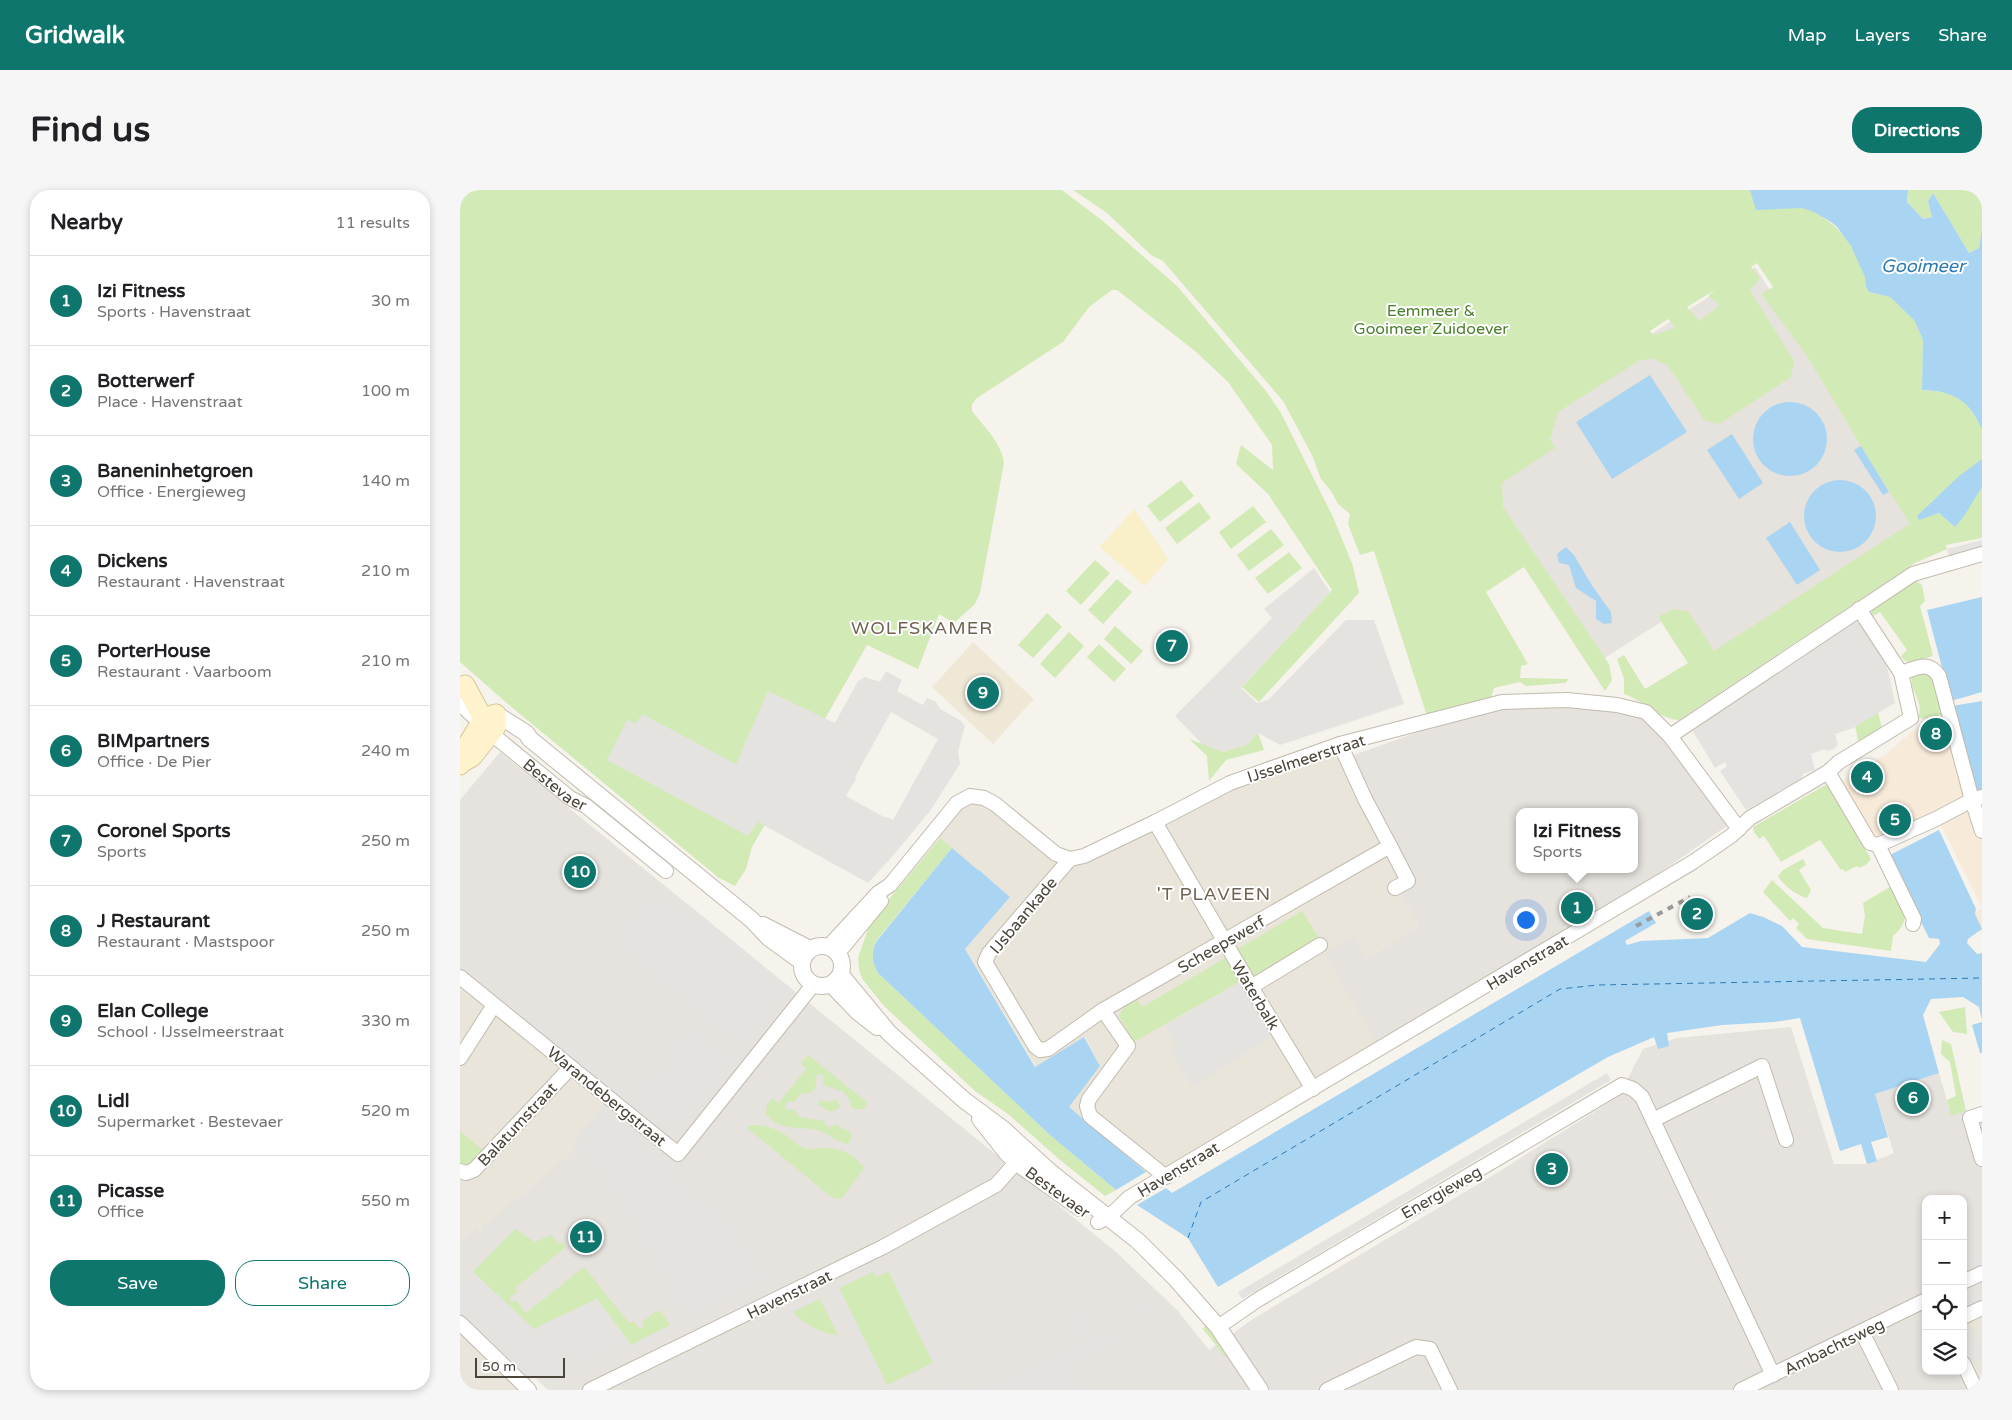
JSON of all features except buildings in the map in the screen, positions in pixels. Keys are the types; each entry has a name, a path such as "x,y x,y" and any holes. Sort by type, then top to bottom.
{"main road":[{"name":"Bestevaer","path":"462,683 472,688 490,723"},
{"path":"461,764 472,757 490,723"}],"street":[{"path":"1670,736 1913,574 1982,554"},
{"path":"1859,609 1901,673 1925,666 1934,668 1939,676 1977,798 1982,830"},
{"name":"Havenstraat","path":"1104,1220 1130,1197 1693,862 1739,829 1750,818 1828,772 1839,762 1910,718 1901,673"},
{"name":"IJsselmeerstraat","path":"1070,859 1084,856 1155,822 1230,782 1340,744 1502,702 1567,700 1617,705 1646,712 1670,736 1700,779 1739,829"},
{"name":"Bestevaer","path":"460,704 490,723 570,798 586,806 666,871"},
{"name":"Bestevaer","path":"490,723 526,733 530,739 752,920 776,930 806,956"},
{"path":"1340,744 1365,799 1408,881 1395,888"},
{"path":"1828,772 1870,843 1878,845 1977,798"},
{"path":"833,950 884,898 888,893 890,885 957,803 970,796 984,798 995,804 1056,854 1070,859"},
{"name":"Waterbalk","path":"1155,822 1224,942 1313,1089"},
{"path":"1878,845 1914,919 1913,924"},
{"name":"Scheepswerf","path":"1103,1010 1390,846"},
{"path":"654,861 667,851"},
{"name":"IJsbaankade","path":"1070,859 989,953 985,962 1035,1046 1040,1050 1048,1049 1103,1010"},
{"path":"1251,987 1320,945"},
{"path":"817,946 833,950 843,965 836,979 821,987 813,985 804,976 806,956 817,946"},
{"name":"Warandebergstraat","path":"460,977 678,1154 813,985"},
{"name":"Bestevaer","path":"836,979 859,1013 875,1026 889,1033 964,1100 1028,1150 1104,1220 1166,1269 1218,1327 1260,1390"},
{"path":"460,1058 494,1005"},
{"path":"1103,1010 1128,1046 1089,1099 1087,1106 1090,1116 1166,1177"},
{"path":"1653,1120 1762,1066 1786,1140"},
{"name":"Balatumstraat","path":"460,1171 466,1173 474,1170 571,1067"},
{"name":"Energieweg","path":"1218,1327 1259,1299 1622,1086 1639,1093 1773,1375"},
{"name":"Bestevaer","path":"964,1100 1017,1163 1104,1220"},
{"path":"1982,1114 1970,1118 1982,1159"},
{"name":"Havenstraat","path":"590,1390 883,1247 996,1185 1028,1150"},
{"path":"1967,1280 1982,1273"},
{"name":"Ambachtsweg","path":"1741,1390 1922,1302"},
{"path":"1967,1315 1982,1308"},
{"path":"460,1323 530,1390"},
{"path":"1862,1332 1890,1390"},
{"path":"1327,1390 1416,1347 1430,1349 1450,1390"},
{"path":"1967,1369 1976,1381"}],"shaded area":[{"path":"1755,267 1923,528 1698,674 1664,620 1597,663 1463,456"},
{"path":"1982,540 1982,555 1951,562 1947,549"},
{"path":"1314,568 1330,592 1241,688 1257,703 1268,700 1346,620 1374,620 1404,704 1280,745 1258,733 1247,745 1223,752 1202,744 1175,716 1272,618 1264,609"},
{"path":"1851,621 1856,621 1860,624 1887,666 1895,703 1851,729 1835,734 1838,745 1834,749 1827,751 1825,749 1811,754 1815,770 1803,774 1801,779 1746,810 1720,771 1727,766 1725,762 1715,768 1692,730"},
{"path":"973,642 1034,699 993,744 932,687"},
{"path":"886,671 902,680 897,691 923,705 927,698 935,701 940,709 961,721 965,726 958,751 960,764 930,811 868,883 758,822 748,836 607,760 627,720 636,723 642,714 736,764 768,691 835,723 858,681 865,677 880,682","holes":["891,712 938,739 893,820 846,796"]},
{"path":"1502,702 1646,712 1670,736 1727,826 1557,944 1381,1049 1324,954 1354,936 1367,958 1418,926 1398,888 1413,880 1351,756"},
{"path":"1954,717 1982,812 1982,908 1936,814 1877,847 1841,782 1886,754 1920,725"},
{"path":"1334,750 1351,756 1413,880 1398,888 1418,926 1367,958 1381,1049 1158,1181 1068,1107 1100,1066 1085,1037 1036,1067 965,949 1010,897 979,870 977,872 977,869 932,832 970,796 1070,859 1230,783"},
{"path":"500,752 1116,1252 1178,1311 1209,1350 1253,1319 1495,1174 1618,1097 1643,1049 1677,1038 1791,1027 1834,1164 1867,1164 1894,1153 1875,1094 1939,1073 1951,1115 1982,1106 1982,1300 1967,1308 1967,1195 1922,1195 1922,1375 1962,1375 1969,1390 548,1390 460,1304 460,1240 476,1226 481,1232 484,1230 482,1228 486,1225 487,1227 551,1168 576,1150 572,1144 606,1101 460,983 460,800"},
{"path":"651,887 681,912 688,904 793,992 741,1054 615,948 617,945 608,938"},
{"path":"1982,908 1982,935 1974,917"},
{"path":"1241,981 1274,1035 1192,1087 1171,1052 1175,1047 1165,1026"},
{"path":"460,983 606,1101 572,1144 577,1150 551,1168 482,1232 476,1226 460,1240"},
{"path":"535,1016 629,1093 650,1068 656,1072 674,1049 669,1045 689,1019 740,1060 680,1131 665,1135 527,1026"},
{"path":"1607,1073 1611,1080 1242,1299 1238,1292"},
{"path":"604,1103 675,1163 682,1179 719,1209 726,1205 769,1278 682,1320 619,1207 572,1144"},
{"path":"521,1194 527,1201 484,1240 478,1234"},
{"path":"1982,1255 1982,1265 1967,1272 1967,1262"},
{"path":"899,1266 960,1390 946,1390 889,1272"},
{"path":"473,1272 534,1329 597,1299 631,1345 546,1385 535,1374 527,1383 460,1318 460,1285"},
{"path":"1122,1274 1137,1306 1155,1297 1160,1307 1133,1320 1113,1279"},
{"path":"1982,1275 1982,1286 1967,1293 1967,1282"},
{"path":"839,1288 881,1373 872,1377 831,1292"},
{"path":"1982,1291 1982,1302 1967,1309 1967,1298"},
{"path":"1078,1293 1098,1334 1116,1326 1123,1341 1073,1366 1084,1390 977,1390 1075,1343 1057,1304"},
{"path":"1982,1300 1982,1390 1967,1375 1967,1308"},
{"path":"460,1321 527,1390 460,1390"},
{"path":"1972,1328 1982,1347 1982,1358 1970,1364 1967,1358 1967,1330"}],"green space":[{"path":"460,190 1062,190 1104,222 1177,286 1266,391 1281,413 1333,517 1353,566 1359,593 1259,702 1242,687 1332,590 1268,494 1236,464 1241,445 1273,470 1272,445 1228,382 1195,351 1117,290 1112,290 1089,307 1063,342 977,398 972,404 972,411 996,442 1003,456 1004,463 980,593 975,604 954,623 939,614 918,669 867,645 752,847 746,869 735,886 719,878 509,705 460,662"},
{"name":"Eemmeer & Gooimeer Zuidoever","path":"1073,190 1862,190 1822,217 1837,228 1849,243 1862,268 1869,292 1890,297 1914,320 1923,340 1922,390 1946,393 1959,399 1971,410 1979,424 1982,431 1982,459 1931,502 1929,516 1939,513 1955,527 1982,487 1982,538 1946,545 1947,549 1915,563 1679,720 1665,717 1624,694 1624,679 1617,659 1624,655 1645,689 1688,663 1658,617 1673,609 1689,612 1714,651 1910,524 1805,353 1761,294 1773,287 1757,263 1751,267 1760,278 1750,290 1794,361 1791,377 1719,424 1705,421 1668,366 1655,359 1640,360 1558,412 1550,439 1555,448 1502,483 1503,507 1609,664 1612,680 1605,691 1524,567 1486,592 1528,664 1521,666 1520,678 1569,679 1565,683 1526,686 1520,682 1494,688 1491,698 1427,716 1374,551 1360,555 1348,524 1350,514 1338,504 1331,491 1321,479 1312,455 1283,401 1163,261 1151,255 1107,213","holes":["1715,290 1708,296 1720,305 1699,321 1687,307","1668,319 1675,328 1653,335 1650,331"]},
{"path":"1908,190 1982,190 1982,228 1979,248 1969,253 1933,193 1928,201 1932,217 1923,219 1907,202"},
{"path":"1181,480 1194,496 1160,522 1147,506"},
{"path":"1199,502 1211,518 1177,544 1165,528"},
{"path":"1253,506 1266,522 1231,549 1219,532"},
{"path":"1271,529 1284,545 1249,571 1237,555"},
{"path":"1289,552 1302,568 1268,594 1255,578"},
{"path":"1095,560 1110,573 1081,605 1066,591"},
{"path":"1117,579 1132,592 1103,624 1088,610"},
{"path":"1915,580 1922,585 1925,601 1920,606 1933,655 1910,662 1901,656 1907,650 1880,612 1873,616 1871,612 1872,609"},
{"path":"1047,613 1062,627 1033,658 1018,645"},
{"path":"1115,626 1143,651 1131,664 1104,639"},
{"path":"1069,632 1084,646 1055,678 1040,664"},
{"path":"1099,644 1126,669 1114,682 1087,657"},
{"path":"1927,673 1932,676 1945,714 1923,719 1918,717 1920,706 1913,687 1912,676"},
{"path":"1878,712 1883,732 1859,745 1855,726"},
{"path":"1258,733 1264,750 1226,760 1209,781 1207,756 1189,739 1224,752"},
{"path":"1825,785 1829,787 1871,859 1867,864 1859,868 1857,866 1845,872 1843,869 1841,870 1820,840 1781,862 1764,836 1759,839 1754,832 1753,827"},
{"path":"940,838 952,848 876,941 873,950 873,961 876,969 878,973 1051,1136 1116,1190 1105,1196 1060,1160 1008,1114 975,1091 884,1006 863,980 859,970 858,958 868,929 890,898"},
{"path":"1803,859 1806,865 1799,870 1811,890 1807,898 1791,890 1778,876 1783,870"},
{"path":"1772,880 1823,928 1862,934 1865,916 1863,903 1893,885 1903,906 1905,917 1899,930 1893,936 1891,951 1807,939 1796,928 1799,924 1793,918 1790,921 1763,892"},
{"path":"1302,911 1319,938 1253,978 1236,950"},
{"path":"1227,957 1241,981 1134,1042 1119,1016 1124,1007 1137,1000 1142,1007"},
{"path":"1965,1007 1967,1034 1953,1032 1939,1012"},
{"path":"1942,1040 1951,1044 1966,1111 1951,1116 1947,1100 1956,1096 1950,1062 1941,1054"},
{"path":"808,1055 867,1102 865,1109 855,1109 850,1106 850,1100 844,1092 823,1085 824,1075 817,1074 815,1089 810,1093 801,1094 794,1102 786,1102 785,1109 794,1110 800,1117 825,1121 828,1128 836,1124 848,1130 852,1135 849,1144 818,1130 787,1127 772,1120 766,1114 767,1105 772,1098 778,1103 806,1069 801,1063"},
{"path":"822,1100 826,1102 837,1100 840,1106 835,1111 828,1111 818,1104"},
{"path":"751,1125 777,1130 804,1148 832,1148 843,1151 853,1156 864,1168 843,1197 837,1199 830,1196 747,1128"},
{"path":"460,1131 485,1152 471,1167 460,1169"},
{"path":"515,1229 535,1242 551,1235 559,1244 562,1242 566,1247 515,1288 517,1292 510,1298 510,1301 516,1300 526,1313 584,1267 629,1323 634,1321 639,1328 642,1328 642,1322 655,1312 661,1311 670,1325 631,1345 597,1299 533,1329 473,1272"},
{"path":"889,1271 933,1363 887,1385 839,1288 873,1272 876,1277"},
{"path":"820,1299 838,1335 813,1328 793,1312"},
{"path":"1208,1326 1228,1353 1226,1358 1202,1328"}],"sand":[{"path":"1134,509 1168,559 1145,586 1100,547"}],"water":[{"name":"Gooimeer","path":"1750,190 1908,190 1907,202 1923,219 1932,217 1928,201 1933,193 1969,253 1979,248 1982,228 1982,430 1972,412 1960,400 1952,395 1922,390 1923,340 1914,320 1890,297 1869,292 1866,287 1865,277 1851,246 1837,227 1814,212 1802,208 1756,210"},
{"path":"1650,375 1687,432 1612,479 1576,422"},
{"path":"1790,402 1804,405 1816,413 1824,425 1827,439 1824,453 1816,465 1804,473 1790,476 1776,473 1764,465 1756,453 1753,439 1756,425 1764,413 1776,405"},
{"path":"1732,434 1763,483 1739,499 1707,450"},
{"path":"1861,446 1889,492 1883,495 1854,450"},
{"path":"1982,459 1982,487 1955,527 1939,513 1919,520 1917,516 1959,476"},
{"path":"1847,480 1866,490 1874,502 1876,516 1874,530 1866,542 1854,550 1833,552 1814,542 1806,530 1804,509 1814,490 1826,482"},
{"path":"1790,522 1820,570 1797,585 1766,538"},
{"path":"1566,547 1574,555 1591,584 1611,612 1612,623 1604,624 1596,619 1596,601 1576,588 1569,565 1559,563 1557,554"},
{"path":"1982,597 1982,789 1972,791 1927,610"},
{"path":"1939,830 1976,909 1975,914 1982,929 1968,939 1967,943 1977,954 1982,953 1982,1020 1979,1007 1963,997 1931,999 1923,1015 1939,1073 1875,1094 1888,1137 1871,1142 1877,1161 1867,1164 1861,1144 1840,1151 1800,1018 1774,1022 1722,1025 1667,1033 1669,1046 1658,1049 1654,1037 1608,1057 1218,1287 1188,1238 1137,1205 1166,1188 1172,1193 1649,911 1656,923 1625,941 1627,945 1641,941 1708,938 1750,913 1782,926 1802,947 1926,962 1940,944 1939,939 1929,938 1888,856"},
{"path":"952,848 1010,897 965,949 1035,1067 1084,1037 1100,1066 1069,1107 1146,1172 1116,1190 1051,1136 878,973 874,965 873,951 876,942"},
{"path":"1982,1022 1982,1053 1980,1053 1972,1025"}],"pier":[{"path":"1982,692 1982,701 1952,706 1951,701"}],"ferry route":[{"path":"1188,1238 1201,1202 1560,989 1598,985 1982,978"}],"railway":[{"path":"1636,926 1690,897"}],"place":[{"name":"Coronel Sports","path":"1172,646"},
{"name":"Elan College","path":"983,693"},
{"name":"J Restaurant","path":"1936,734"},
{"name":"Dickens","path":"1867,777"},
{"name":"PorterHouse","path":"1895,820"},
{"name":"Lidl","path":"580,872"},
{"name":"Izi Fitness","path":"1577,908"},
{"name":"Botterwerf","path":"1697,914"},
{"name":"BIMpartners","path":"1913,1098"},
{"name":"Baneninhetgroen","path":"1552,1169"},
{"name":"Picasse","path":"586,1237"}],"district":[{"name":"WOLFSKAMER","path":"922,628"},
{"name":"'T PLAVEEN","path":"1214,894"}]}
